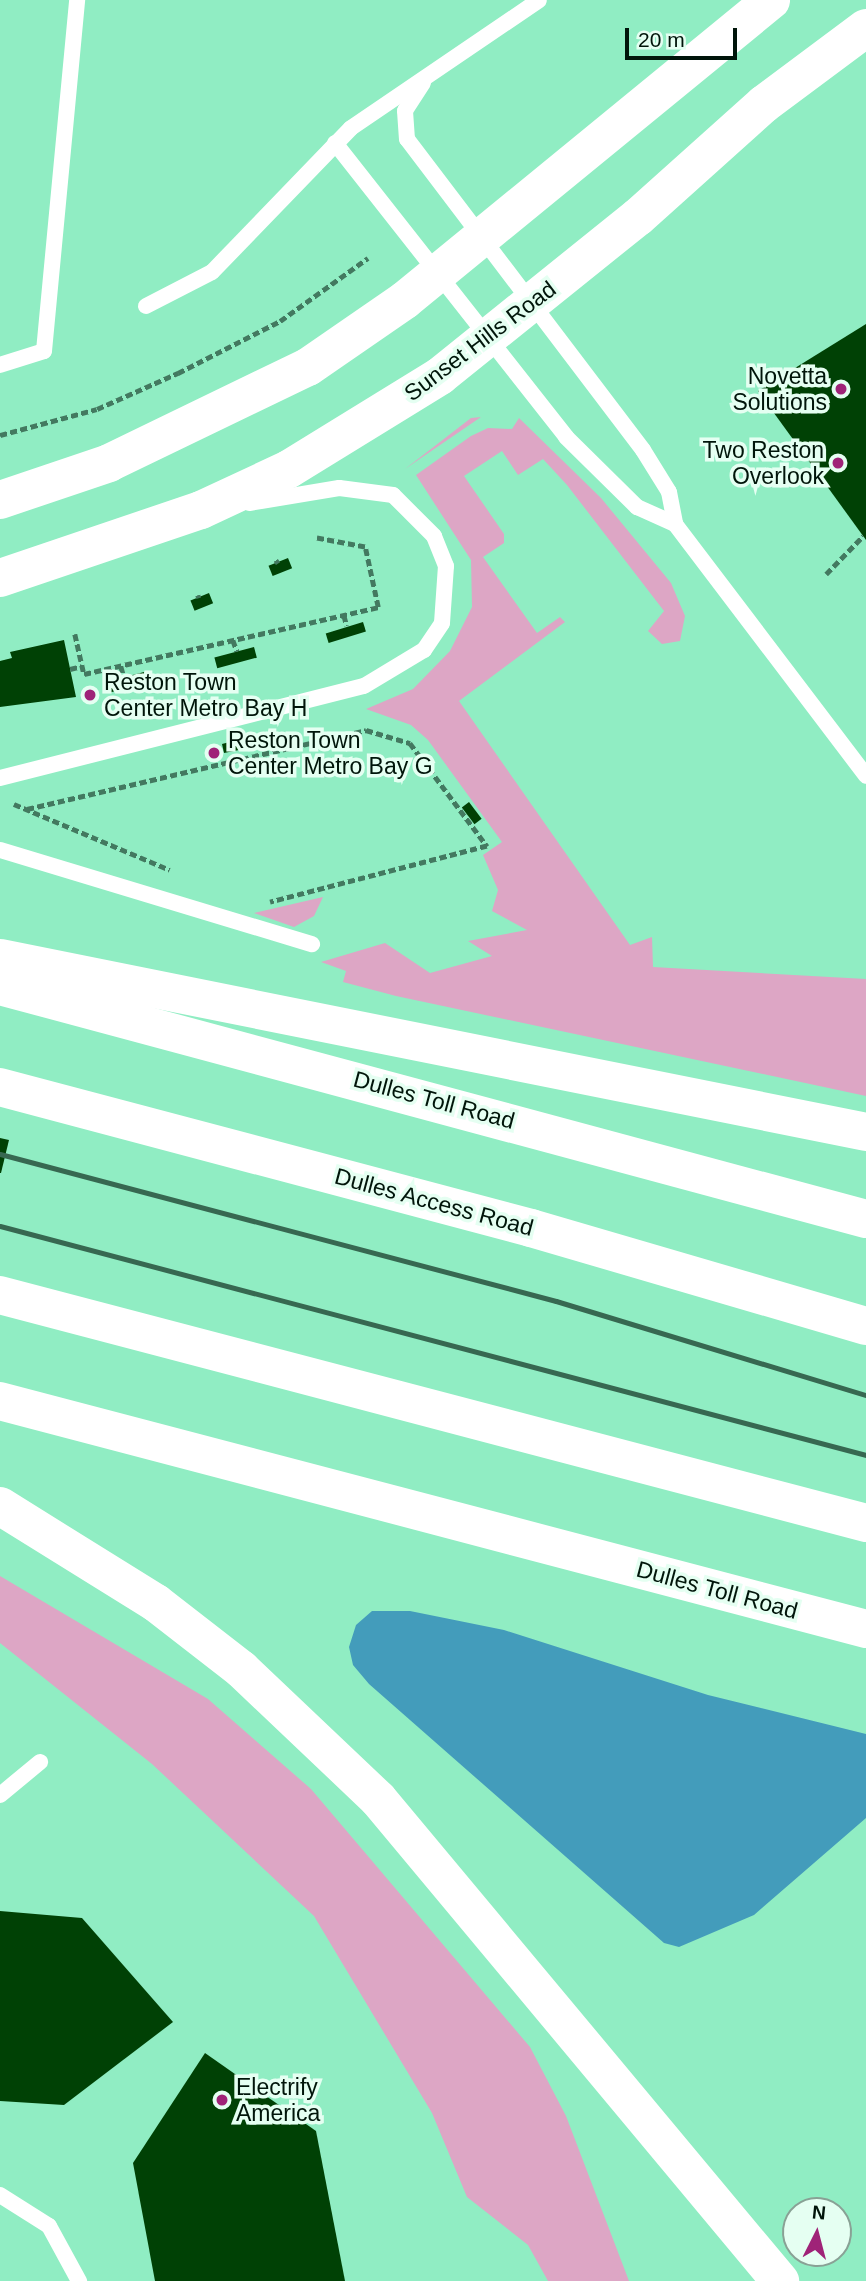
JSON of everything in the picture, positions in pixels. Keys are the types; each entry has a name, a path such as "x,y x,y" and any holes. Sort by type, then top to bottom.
{"main road":[{"path":"0,500 109,463 214,417 308,367 438,275 771,0"},
{"name":"Sunset Hills Road","path":"0,578 201,510 289,469 487,340 764,104 866,28"},
{"path":"0,958 866,1132"},
{"name":"Dulles Toll Road","path":"0,986 866,1219"},
{"name":"Dulles Access Road","path":"0,1087 557,1235 866,1326"},
{"path":"0,1295 866,1523"},
{"name":"Dulles Toll Road","path":"0,1401 866,1629"},
{"path":"0,1506 156,1603 241,1669 378,1799 779,2281"}],"lane":[{"path":"0,365 44,351 78,0"},
{"path":"146,306 212,272 257,231 335,144 539,0"},
{"path":"423,83 405,111 407,139 642,450 669,492 675,524 866,776"},
{"path":"335,144 566,437 636,507 675,524"},
{"path":"0,778 363,686 424,650 442,623 446,566 433,536 393,495 339,488 201,510"},
{"path":"0,850 312,944"},
{"path":"0,1795 40,1762"},
{"path":"0,2195 49,2226 79,2281"}],"path":[{"path":"0,435 97,409 178,373 280,321 369,258"},
{"path":"826,575 863,536"},
{"path":"75,634 84,674 378,607 365,547 317,538"},
{"path":"344,615 347,626"},
{"path":"233,640 237,651"},
{"path":"70,669 82,666"},
{"path":"121,666 124,677"},
{"path":"174,872 27,809 366,730 410,743 488,846 257,906"}],"shaded area":[{"path":"481,417 405,469 471,418"},
{"path":"519,418 601,498 671,583 685,616 680,641 662,644 648,631 664,611 567,485 543,459 518,475 502,451 464,476 504,534 504,543 483,557 537,633 560,617 565,622 459,701 630,945 652,937 653,967 866,979 866,1096 396,996 343,982 346,971 321,962 385,943 430,973 492,956 468,941 527,930 492,911 498,890 483,855 502,842 428,740 411,725 366,709 413,689 450,651 472,607 471,560 416,475 471,436 488,428 512,429"},
{"path":"323,897 314,916 294,927 254,913"},
{"path":"0,1576 208,1699 311,1789 530,2047 566,2116 629,2281 548,2281 528,2245 467,2197 432,2113 314,1916 152,1764 0,1643"}],"water":[{"path":"372,1611 410,1611 504,1630 708,1695 866,1734 866,1818 754,1915 679,1947 664,1943 369,1684 353,1665 349,1647 356,1625"}],"building":[{"name":"Two Reston Overlook","path":"866,324 866,540 758,391"},
{"path":"288,558 292,568 273,576 269,566"},
{"path":"209,593 213,603 195,611 190,600"},
{"path":"363,622 366,632 329,643 326,633"},
{"path":"64,640 76,697 0,707 0,661 12,658 10,652"},
{"path":"254,647 257,658 217,668 214,658"},
{"path":"144,672 147,683 108,693 105,682"},
{"path":"241,739 244,749 224,753 222,744"},
{"path":"469,802 482,819 474,824 462,807"},
{"path":"0,1138 9,1140 1,1173 0,1173"},
{"path":"0,1911 82,1918 173,2022 64,2105 0,2101"},
{"path":"205,2053 316,2131 345,2281 155,2281 133,2163"}],"railway":[{"path":"0,1154 556,1301 866,1395"},
{"path":"0,1226 866,1455"}],"place":[{"name":"Novetta Solutions","path":"841,389"},
{"name":"Two Reston Overlook","path":"838,463"},
{"name":"Reston Town Center Metro Bay H","path":"90,695"},
{"name":"Reston Town Center Metro Bay G","path":"214,753"},
{"name":"Electrify America","path":"222,2100"}]}
